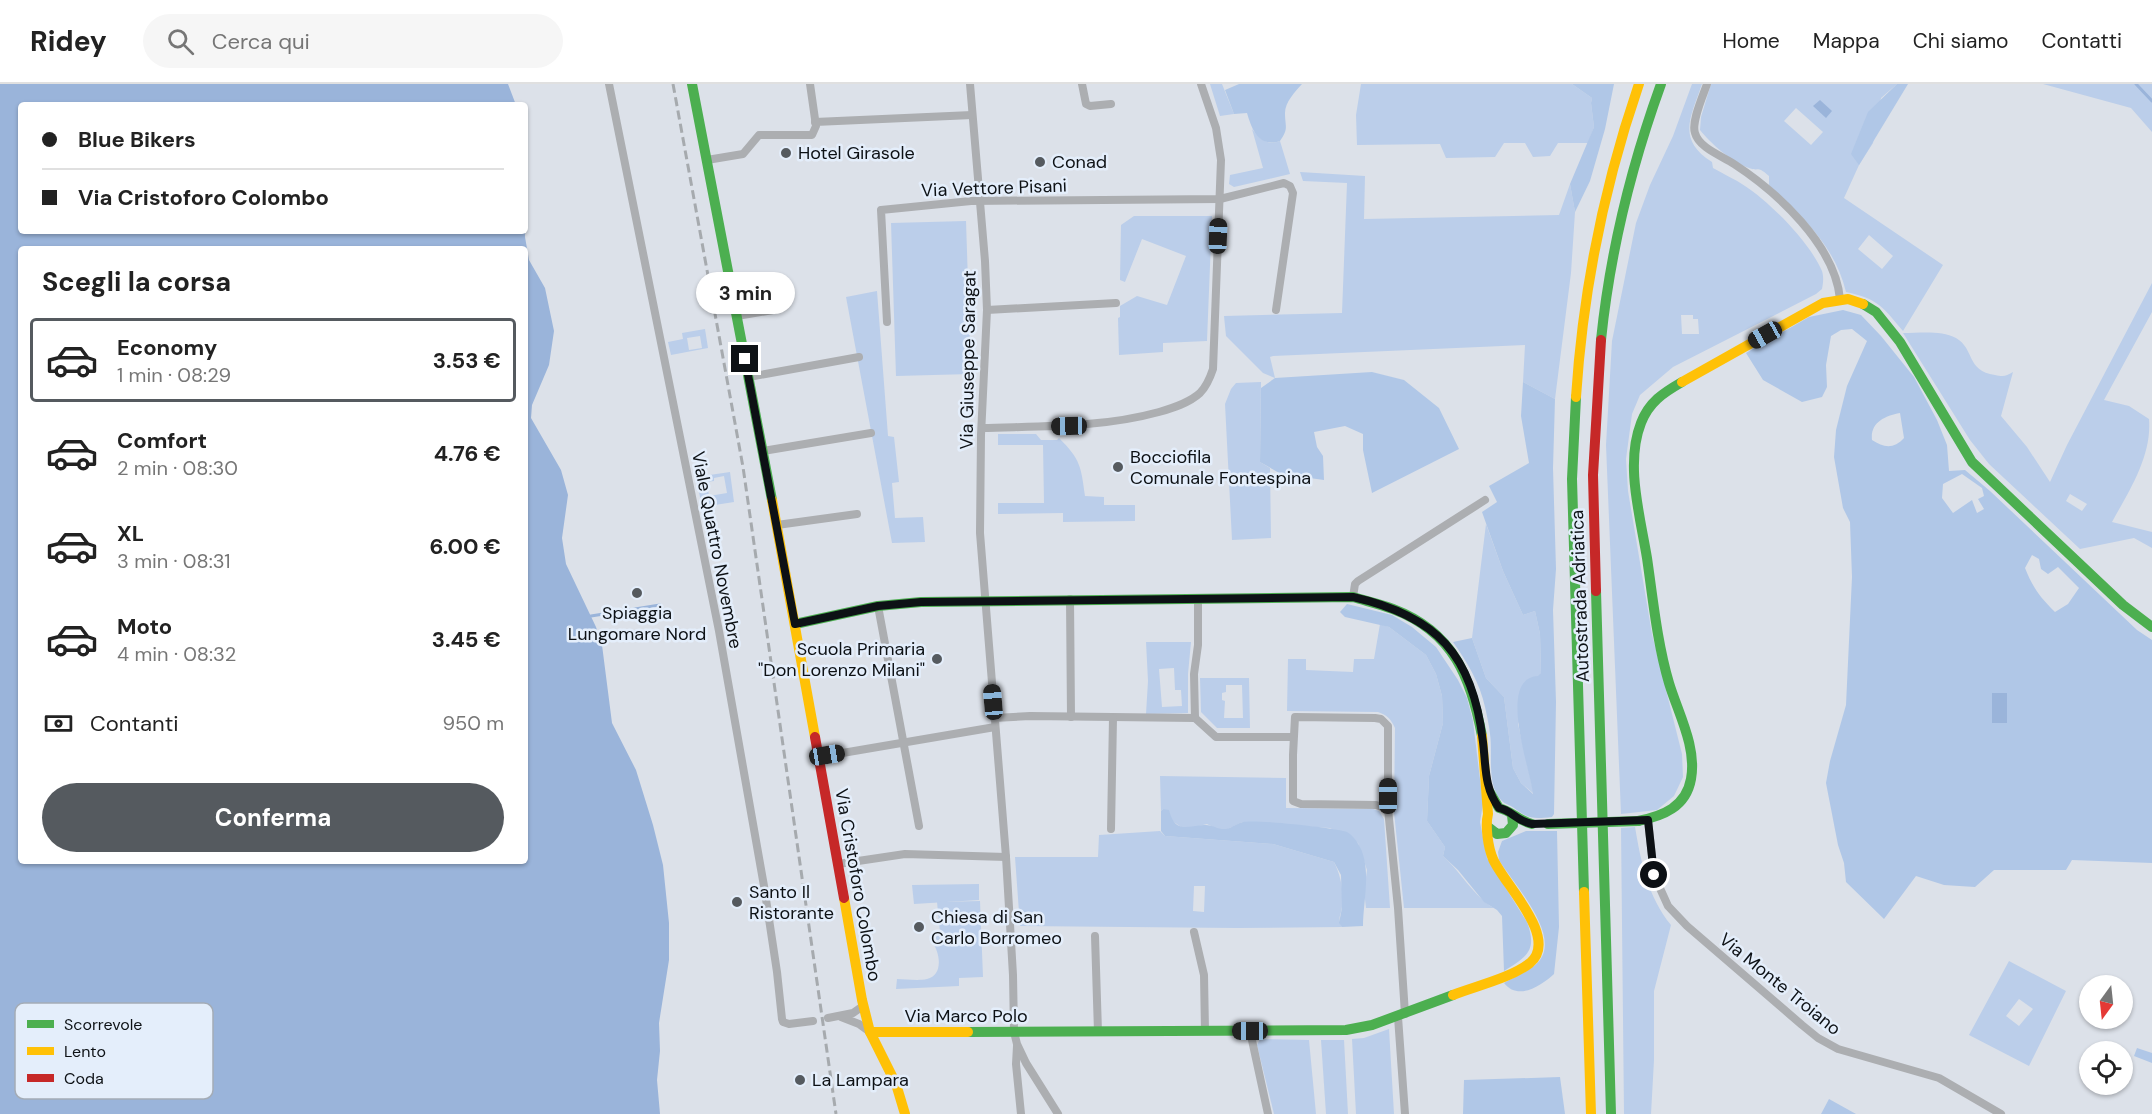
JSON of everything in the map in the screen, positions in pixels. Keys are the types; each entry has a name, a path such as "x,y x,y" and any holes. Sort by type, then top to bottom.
{"main road":[{"name":"Via Cristoforo Colombo","path":"692,84 777,525 863,1006 870,1032 896,1084 905,1114"},
{"name":"Autostrada Adriatica","path":"1591,1114 1572,479 1573,417 1587,281 1608,184 1639,84"},
{"name":"Autostrada Adriatica","path":"1611,1114 1593,475 1594,420 1597,366 1608,282 1628,188 1661,84"},
{"path":"1511,828 1532,824 1643,820 1667,814 1680,803 1688,790 1692,771 1688,743 1661,654 1636,487 1635,444 1644,414 1659,394 1823,303 1840,299 1859,302 1876,312 1900,342 1972,462 2123,605 2152,627"},
{"path":"795,624 878,606 921,602 1353,597 1390,606 1407,613 1435,631 1456,657 1474,695 1480,716 1487,786 1488,814 1486,820 1488,827 1500,835"},
{"path":"1487,786 1499,808"},
{"path":"1488,814 1499,808 1507,810 1519,820 1532,824"},
{"path":"1490,851 1493,842 1511,828 1514,822 1512,815"},
{"name":"Via Marco Polo","path":"870,1032 1336,1031 1372,1025 1402,1016 1504,978 1528,965 1535,957 1539,947 1539,937 1534,924 1498,868 1490,851 1488,827"}],"street":[{"name":"Viale Quattro Novembre","path":"609,84 719,631 764,886 782,1018 784,1023 792,1024 813,1021"},
{"path":"707,160 743,154 759,135 813,133 815,122 810,84"},
{"name":"Via Giuseppe Saragat","path":"970,84 987,310 980,532 1006,857 1014,1032 1017,1044"},
{"path":"1082,84 1083,100 1086,104 1094,106 1111,104"},
{"path":"1196,84 1204,95"},
{"path":"982,428 1118,422 1172,408 1200,393 1208,383 1213,369 1221,160 1219,139 1201,84"},
{"path":"1707,84 1694,127 1698,140 1758,182 1803,224 1825,256 1839,289 1840,299"},
{"path":"815,122 972,115"},
{"name":"Via Vettore Pisani","path":"887,322 881,210 980,201 1220,199 1282,183 1288,184 1293,193 1276,310"},
{"path":"737,316 779,309 775,286"},
{"path":"987,310 1116,303"},
{"path":"749,377 859,357"},
{"path":"763,451 871,433"},
{"path":"1353,597 1355,584 1358,581 1485,500"},
{"path":"777,525 857,514"},
{"path":"1195,718 1194,674 1198,645 1198,598"},
{"path":"1070,599 1071,717"},
{"path":"878,606 919,826"},
{"path":"819,757 1030,716 1195,718 1216,737 1293,737"},
{"path":"1388,809 1376,805 1301,804 1293,801 1294,719 1298,716 1381,719 1389,731 1388,809 1398,908 1405,1114"},
{"path":"1111,829 1113,718"},
{"name":"Via Monte Troiano","path":"1643,820 1654,875 1668,906 1687,926 1802,1025 1818,1038 1838,1049 1939,1078 2001,1114"},
{"path":"838,864 905,854 1006,857"},
{"path":"1194,932 1204,975 1205,1031"},
{"path":"1095,936 1098,1032"},
{"name":"Via Marco Polo","path":"828,1018 853,1013 863,1006"},
{"name":"Via Marco Polo","path":"839,1017 859,1024 870,1032"},
{"path":"1250,1031 1268,1114"},
{"path":"1017,1044 1016,1064 1022,1114"},
{"path":"1017,1044 1058,1114"}],"shaded area":[{"path":"0,84 508,84 515,102 18,102 18,234 525,234 527,246 18,246 18,864 528,864 528,254 545,288 554,331 549,365 532,405 531,418 561,470 568,495 562,538 566,564 596,627 602,645 612,723 636,770 663,865 669,923 669,960 659,1023 660,1051 657,1080 660,1114 0,1114"},
{"path":"1210,84 1222,84 1234,114 1220,116"},
{"path":"1239,84 1302,84 1287,105 1286,130 1280,141 1273,143 1262,140 1251,126 1247,113 1234,114 1225,90"},
{"path":"1361,84 1572,84 1592,98 1594,127 1588,143 1558,143 1550,156 1533,157 1525,143 1504,143 1495,157 1446,158 1440,144 1357,145 1356,115"},
{"path":"1572,84 1614,84 1605,129 1590,181 1575,212 1570,184 1594,127 1592,98"},
{"path":"1692,84 1702,84 1689,127 1694,145 1712,162 1713,168 1755,193 1789,224 1816,260 1822,271 1823,283 1822,289 1816,294 1673,367 1640,395 1632,414 1626,459 1628,491 1652,634 1682,754 1683,777 1674,796 1657,810 1621,814 1606,445 1612,341 1636,223 1650,185 1673,136","holes":["1681,315 1693,315 1693,319 1698,319 1699,334 1682,334"]},
{"path":"1711,84 1897,84 1881,98 1873,143 1859,165 1844,198 1943,265 1903,331 1879,305 1846,292 1841,275 1826,246 1805,220 1769,185 1769,176 1760,170 1742,165 1715,146 1700,130 1701,117","holes":["1796,108 1823,132 1811,145 1784,121","1869,235 1893,256 1882,269 1858,249"]},
{"path":"1897,84 1908,84 1859,165 1851,154 1868,112"},
{"path":"2043,84 2152,84 2152,132 2131,108"},
{"path":"1820,100 1832,111 1826,118 1813,106"},
{"path":"1252,129 1264,141 1271,143 1280,141 1290,174 1234,187 1229,184 1230,175 1263,168"},
{"path":"1300,172 1365,176 1364,219 1559,215 1570,184 1575,212 1571,273 1555,399 1523,382 1525,345 1273,356 1270,357 1275,378 1263,373 1226,336 1224,316 1342,313 1347,183 1303,181"},
{"path":"1134,216 1212,216 1207,341 1163,343 1163,352 1119,355 1120,306 1137,296 1167,305 1186,256 1142,239 1125,282 1120,280 1121,225"},
{"path":"966,221 971,374 896,376 891,223"},
{"path":"2152,283 2152,312 2104,400 2129,406 2149,419 2149,433 2143,460 2112,522 2152,532 2152,548 2134,538 2080,549 1989,464 1970,440 1903,333 1930,332 1950,335 1962,343 1979,369 2001,376 2013,372 2001,416 2027,447 2050,482","holes":["2070,494 2087,504 2082,511 2066,501"]},
{"path":"877,291 888,436 894,437 899,482 892,483 895,518 923,517 925,542 892,543 846,297"},
{"path":"1843,310 1861,315 1914,377 1937,420 1947,445 1949,471 1965,470 2137,630 2152,640 2152,863 2072,860 2066,870 1994,870 1975,887 1944,885 1916,876 1884,919 1846,882 1844,863 1838,845 1826,783 1846,705 1852,577 1850,522 1843,508 1834,457 1836,430 1847,386 1867,341 1852,329 1841,330 1831,336 1826,365 1827,387 1822,397 1802,402 1763,380 1746,353 1809,317","holes":["1900,413 1904,438 1893,446 1881,445 1872,440 1873,429 1879,421","1962,474 1982,488 1984,496 1978,499 1984,509 1977,513 1972,500 1953,513 1942,498 1943,484","2032,555 2039,559 2041,569 2048,574 2058,567 2079,588 2068,604 2055,612 2037,592 2025,568"]},
{"path":"705,329 708,348 671,355 668,342 683,339 682,333","holes":["700,336 702,348 689,350 687,338"]},
{"path":"1372,372 1404,380 1439,408 1459,449 1372,493 1363,450 1363,434 1345,426 1314,432 1317,447 1323,456 1324,480 1281,474 1260,462 1261,388 1275,378"},
{"path":"1261,382 1260,462 1270,468 1271,538 1232,540 1225,404 1236,383"},
{"path":"1523,382 1555,399 1553,468 1556,569 1553,610 1556,702 1554,814 1552,817 1540,818 1524,814 1503,802 1497,795 1492,778 1490,734 1483,698 1472,673 1453,642 1472,638 1486,678 1504,697 1513,768 1521,783 1533,794 1517,708 1519,692 1526,681 1541,673 1540,634 1535,611 1523,615 1503,571 1482,512 1497,502 1489,486 1529,463 1521,416"},
{"path":"998,434 1036,434 1041,440 1059,438 1079,464 1085,496 1104,497 1104,505 1135,505 1135,521 1063,522 1063,513 998,514 998,503 1044,503 1043,445 998,445"},
{"path":"730,472 734,502 702,507 696,477","holes":["724,476 727,493 709,496 707,482"]},
{"path":"1486,524 1503,571 1523,615 1535,611 1540,634 1541,673 1518,724 1534,794 1521,783 1513,768 1504,697 1486,678 1472,638"},
{"path":"1347,604 1392,615 1412,627 1436,647 1467,698 1473,721 1483,804 1480,822 1487,858 1527,922 1530,932 1528,952 1504,971 1502,916 1484,902 1458,870 1443,856 1445,847 1427,821 1429,776 1443,723 1442,696 1436,674 1426,655 1389,627 1345,617 1340,612"},
{"path":"1380,624 1389,627 1426,655 1436,674 1442,696 1443,723 1429,776 1427,821 1445,847 1443,856 1480,898 1494,908 1404,908 1394,812 1395,728 1384,714 1378,712 1287,711 1288,659 1306,659 1306,670 1353,672 1354,659 1374,659"},
{"path":"1146,642 1191,642 1188,713 1146,714 1148,681","holes":["1174,668 1175,690 1181,690 1182,706 1162,707 1159,669"]},
{"path":"1200,678 1249,678 1250,728 1217,728 1201,712","holes":["1226,685 1242,685 1243,718 1224,718 1225,701 1222,700 1222,693 1226,692"]},
{"path":"1992,693 2007,693 2007,723 1992,723"},
{"path":"1160,776 1286,778 1286,808 1373,809 1379,811 1384,819 1390,908 1366,908 1364,891 1367,870 1358,843 1330,828 1242,822 1228,829 1217,829 1207,824 1191,828 1181,827 1171,820 1163,809 1161,811"},
{"path":"1169,810 1175,823 1182,827 1207,825 1226,829 1250,821 1313,826 1347,832 1357,842 1365,861 1363,926 1342,927 1339,923 1342,908 1341,875 1334,862 1273,844 1165,836 1161,831 1161,811"},
{"path":"1635,827 1651,891 1671,925 1654,991 1651,1114 1624,1114 1621,828"},
{"path":"1160,831 1165,836 1273,844 1334,862 1342,890 1340,919 1342,927 1020,926 1015,857 1098,857 1099,835","holes":["1194,886 1205,886 1204,912 1193,911"]},
{"path":"1526,831 1557,831 1559,927 1554,974 1536,987 1516,991 1504,983 1528,970 1540,960 1545,949 1544,936 1532,908 1499,860 1498,852 1502,841"},
{"path":"979,884 979,900 914,904 912,885"},
{"path":"980,901 983,977 959,978 959,986 896,989 897,979 923,980 936,973 939,963 937,951 932,942 940,932 937,902"},
{"path":"2009,961 2066,991 2029,1066 1969,1035","holes":["2019,999 2033,1009 2019,1026 2006,1016"]},
{"path":"1389,1029 1394,1114 1356,1114 1352,1039 1364,1038"},
{"path":"1260,1039 1309,1040 1316,1114 1274,1114 1257,1045"},
{"path":"1321,1040 1344,1040 1348,1114 1326,1114"},
{"path":"2137,1048 2152,1053 2152,1063 2134,1056"},
{"path":"1560,1077 1565,1114 1463,1114 1464,1080"},
{"path":"1829,1099 1856,1114 1821,1114"}],"waterway":[{"path":"2136,84 2152,101"},
{"path":"591,616 660,605"}],"railway":[{"path":"673,84 743,467 836,1114"}],"traffic: fast":[{"path":"692,84 772,500"},
{"path":"1601,340 1610,275 1623,210 1640,147 1661,84"},
{"path":"1863,304 1876,312 1900,342 1972,462 2123,605 2152,627"},
{"path":"1638,821 1672,809 1684,797 1691,779 1689,742 1669,683 1658,636 1634,472 1636,439 1644,416 1657,399 1682,382"},
{"path":"1576,397 1572,479 1584,892"},
{"path":"1596,591 1611,1114"},
{"path":"795,624 878,606 921,602 1353,597 1388,607 1414,619 1431,630 1445,644 1465,676 1478,715 1482,736"},
{"path":"1489,791 1499,808 1532,824"},
{"path":"1488,827 1497,834 1506,833 1513,825 1512,815"},
{"path":"1548,824 1638,821"},
{"path":"968,1032 1346,1030 1372,1025 1453,995"}],"traffic: slow":[{"path":"1576,397 1584,317 1597,238 1615,161 1639,84"},
{"path":"1682,382 1823,303 1848,299 1863,304"},
{"path":"772,500 815,737"},
{"path":"1453,995 1513,973 1530,963 1537,952 1538,940 1534,925 1493,859 1490,849 1482,736"},
{"path":"1584,892 1591,1114"},
{"path":"844,898 870,1032 896,1084 905,1114"},
{"path":"870,1032 968,1032"}],"traffic: jam":[{"path":"1596,591 1593,475 1601,340"},
{"path":"815,737 844,898"}],"place":[{"name":"Hotel Girasole","path":"786,153"},
{"name":"Conad","path":"1040,162"},
{"name":"Bocciofila Comunale Fontespina","path":"1118,467"},
{"name":"Spiaggia Lungomare Nord","path":"637,593"},
{"name":"Scuola Primaria \"Don Lorenzo Milani\"","path":"937,659"},
{"name":"Santo Il Ristorante","path":"737,902"},
{"name":"Chiesa di San Carlo Borromeo","path":"919,927"},
{"name":"La Lampara","path":"800,1080"}],"route":[{"path":"745,359 795,624 878,606 921,602 1353,597 1390,606 1407,613 1435,631 1456,657 1467,676 1480,716 1487,786 1499,808 1507,810 1519,820 1532,824 1648,820 1654,875"}]}
